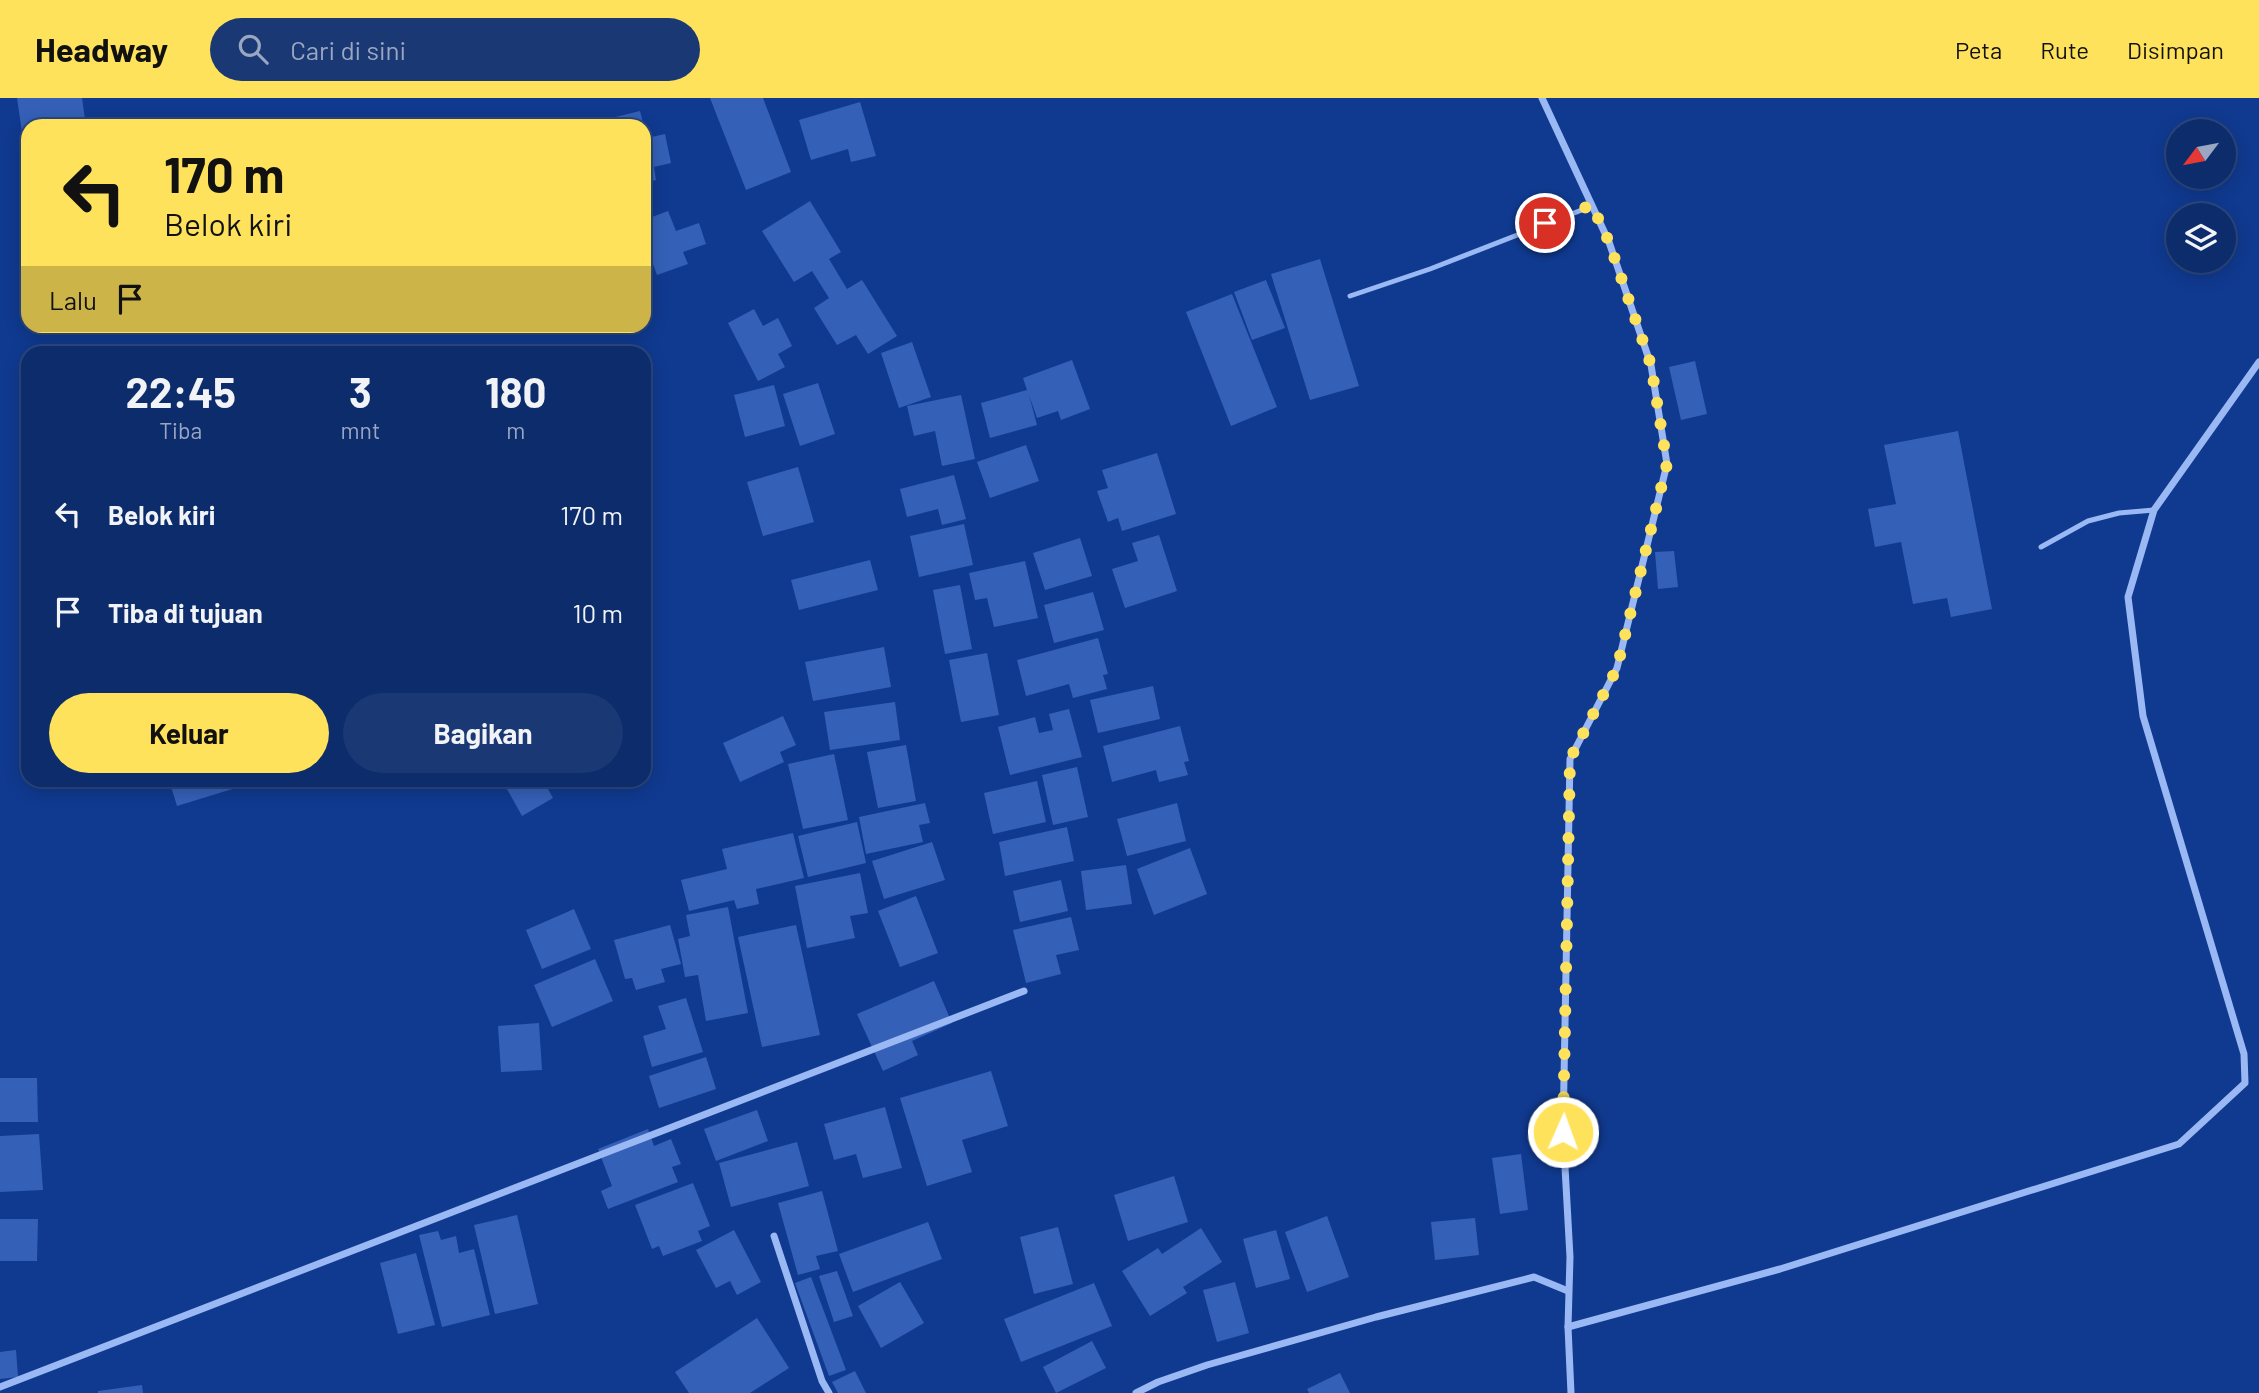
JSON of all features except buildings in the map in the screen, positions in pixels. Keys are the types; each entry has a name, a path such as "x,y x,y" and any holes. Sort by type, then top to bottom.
{"street":[{"path":"1542,98 1609,242 1651,365 1667,464 1617,668 1570,759 1563,1132 1570,1257 1568,1327 1571,1393"},
{"path":"1568,1327 1780,1269 2179,1144 2245,1083 2244,1054 2143,716 2128,597 2154,510 2259,362"},
{"path":"0,1387 1024,991"},
{"path":"774,1236 822,1381 829,1393"},
{"path":"1136,1393 1158,1382 1207,1365 1376,1317 1534,1277 1568,1291"}],"lane":[{"path":"1350,296 1430,269 1592,205"},
{"path":"2041,547 2088,521 2119,513 2154,510"}],"route":[{"path":"1545,223 1592,205 1609,242 1651,365 1667,464 1617,668 1570,759 1563,1132"}]}
